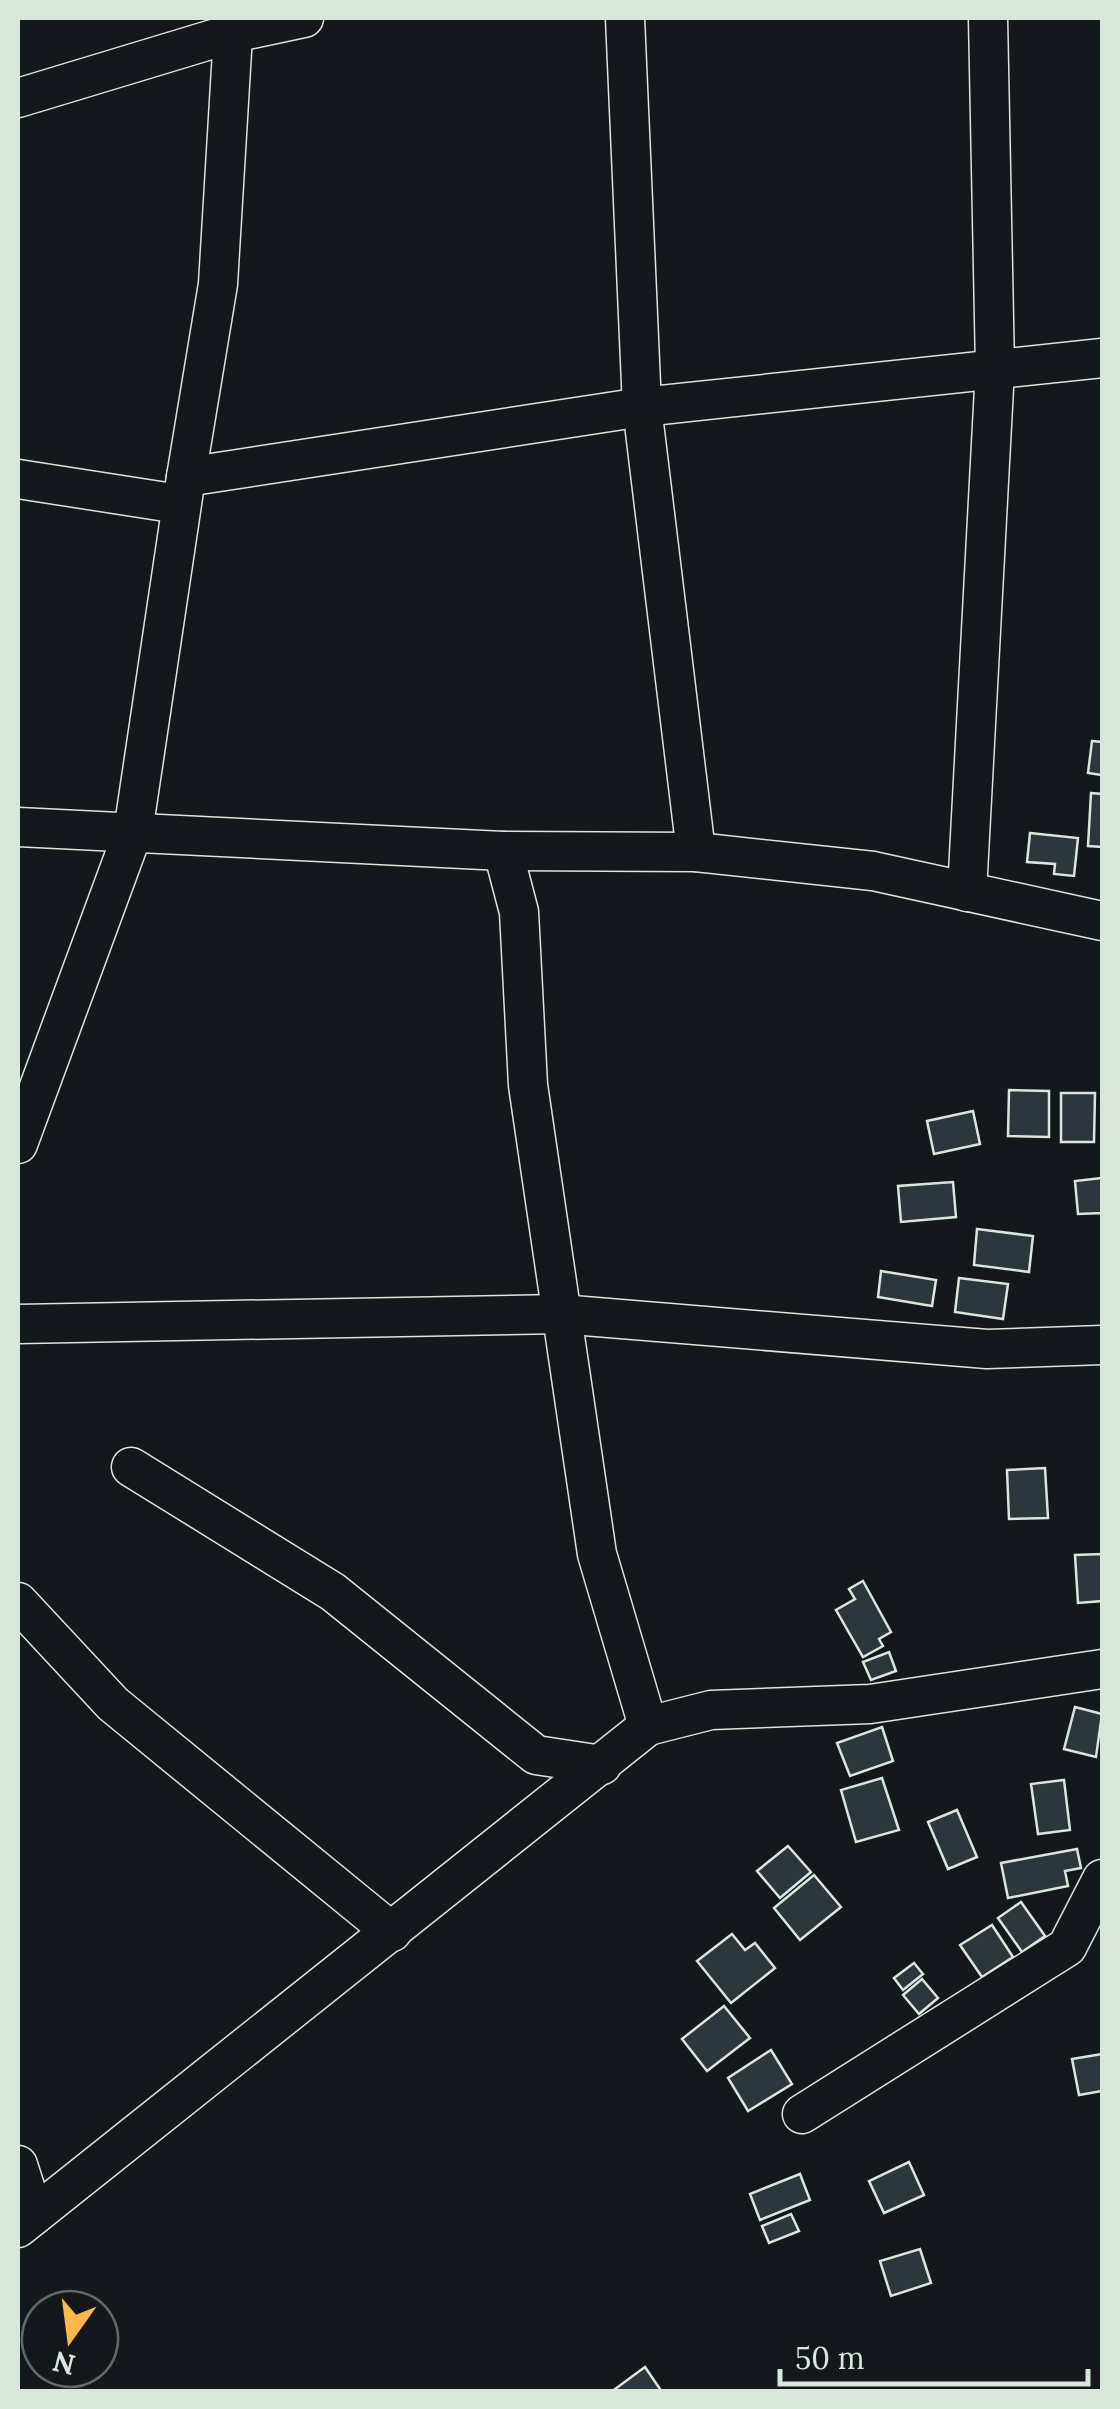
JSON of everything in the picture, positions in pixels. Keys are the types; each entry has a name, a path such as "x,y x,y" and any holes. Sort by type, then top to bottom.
{"street":[{"path":"18,98 233,25 304,18"},
{"path":"625,18 642,407 696,852"},
{"path":"968,892 995,369 988,18"},
{"path":"18,1144 133,832 183,490 218,284 233,25"},
{"path":"18,479 183,490 642,407 1102,358"},
{"path":"18,827 502,850 696,852 874,871 1102,921"},
{"path":"502,850 518,912 528,1085 597,1554 648,1726"},
{"path":"18,1324 560,1314 987,1348 1102,1345"},
{"path":"132,1467 333,1592 536,1754 602,1765"},
{"path":"18,1602 113,1704 392,1932"},
{"path":"26,2222 648,1726 711,1710 870,1704 1102,1669"},
{"path":"802,2114 1067,1948 1102,1879"},
{"path":"18,2165 26,2222"}],"building":[{"path":"1092,741 1102,742 1102,775 1088,773"},
{"path":"1091,793 1102,794 1102,847 1088,846"},
{"path":"1030,833 1078,838 1074,876 1054,874 1055,864 1027,862"},
{"path":"1009,1090 1049,1091 1049,1137 1008,1136"},
{"path":"1061,1093 1095,1093 1094,1142 1061,1142"},
{"path":"973,1111 980,1144 934,1154 927,1121"},
{"path":"1102,1178 1102,1213 1078,1214 1075,1181"},
{"path":"953,1182 956,1217 901,1222 898,1186"},
{"path":"977,1229 1033,1236 1029,1272 974,1265"},
{"path":"881,1271 936,1280 932,1306 878,1297"},
{"path":"959,1278 1008,1284 1003,1319 955,1312"},
{"path":"1045,1468 1048,1518 1009,1519 1007,1470"},
{"path":"1102,1554 1102,1601 1078,1603 1075,1555"},
{"path":"863,1581 891,1632 879,1639 883,1646 863,1657 836,1610 855,1599 849,1589"},
{"path":"889,1652 896,1671 871,1680 863,1662"},
{"path":"1075,1707 1102,1714 1096,1757 1064,1749"},
{"path":"882,1727 893,1761 850,1776 837,1743"},
{"path":"882,1778 899,1830 856,1842 841,1790"},
{"path":"1064,1780 1070,1830 1038,1834 1031,1784"},
{"path":"957,1810 977,1857 948,1869 928,1822"},
{"path":"788,1846 811,1872 780,1898 757,1871"},
{"path":"1077,1849 1081,1868 1065,1871 1068,1886 1008,1898 1001,1863"},
{"path":"814,1875 841,1907 800,1940 774,1908"},
{"path":"1021,1902 1045,1936 1022,1952 998,1918"},
{"path":"992,1925 1013,1957 982,1977 960,1945"},
{"path":"732,1934 745,1950 755,1943 775,1968 731,2003 697,1961"},
{"path":"914,1963 923,1974 903,1990 894,1978"},
{"path":"922,1979 938,1998 919,2014 903,1995"},
{"path":"724,2006 750,2038 707,2071 682,2039"},
{"path":"771,2050 792,2084 748,2111 728,2078"},
{"path":"1102,2054 1102,2091 1079,2095 1072,2059"},
{"path":"909,2162 924,2195 884,2213 869,2181"},
{"path":"800,2174 810,2200 760,2220 750,2194"},
{"path":"791,2214 799,2231 769,2243 762,2226"},
{"path":"920,2249 931,2283 891,2296 880,2261"},
{"path":"645,2367 662,2392 611,2392"}]}
